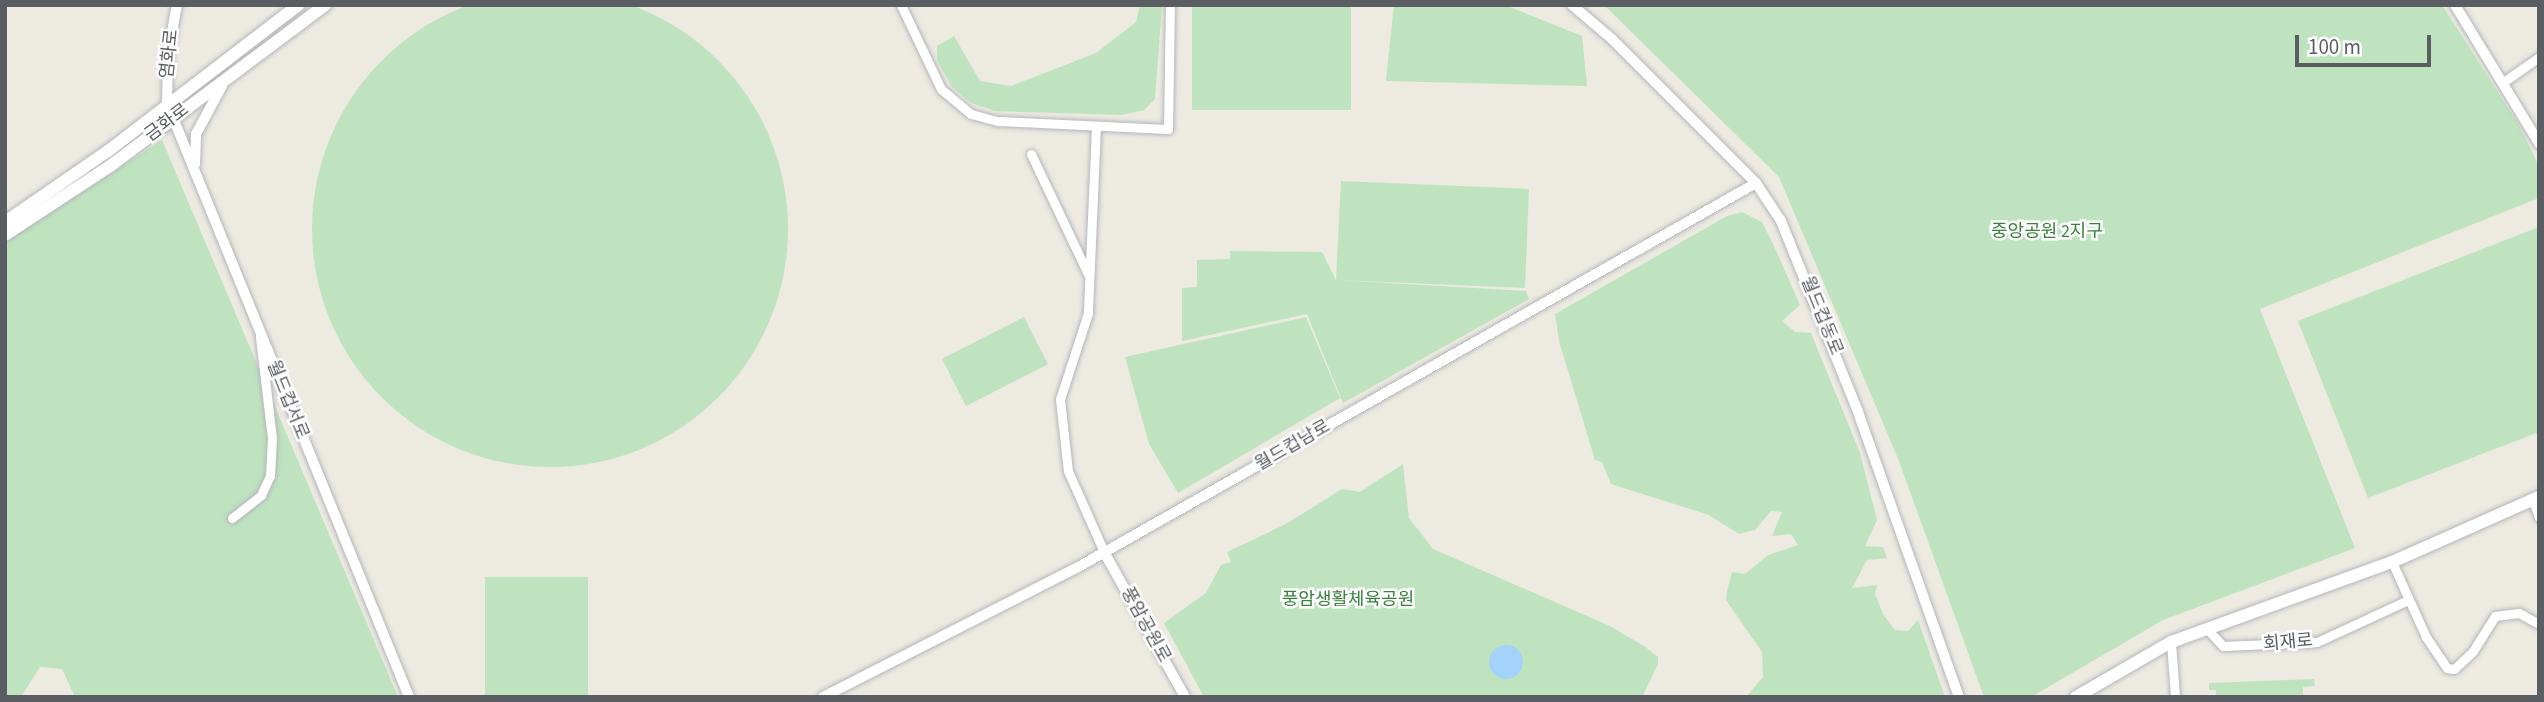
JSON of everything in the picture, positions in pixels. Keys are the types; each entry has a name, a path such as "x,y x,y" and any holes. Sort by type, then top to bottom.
{"main road":[{"name":"금화로","path":"5,222 298,5"},
{"name":"금화로","path":"5,235 174,117 325,5"},
{"name":"회재로","path":"2076,697 2171,642 2392,562 2536,499"}],"street":[{"name":"염화로","path":"167,103 168,53 177,5"},
{"path":"901,5 934,79 960,109 998,121 1168,128 1170,5"},
{"name":"월드컵동로","path":"1572,5 1612,39 1756,183 1781,221 1817,303 1959,697"},
{"path":"2455,5 2539,143"},
{"path":"2502,83 2539,57"},
{"path":"195,167 196,134 209,102 231,75"},
{"name":"월드컵서로","path":"167,103 409,697"},
{"path":"1096,127 1088,313 1060,399 1068,471 1104,552"},
{"path":"1031,154 1089,275"},
{"name":"월드컵남로","path":"823,697 1104,552 1756,183"},
{"path":"233,518 261,495 270,476 272,438 260,332"},
{"path":"2536,499 2539,517"},
{"name":"풍암공원로","path":"1104,552 1185,697"},
{"path":"2392,562 2408,600 2447,668 2454,669 2473,651 2495,616 2519,613 2539,624"},
{"name":"회재로","path":"2208,630 2223,646 2317,642 2408,600"},
{"path":"2171,642 2175,697"}],"green space":[{"path":"550,-9 596,-5 641,9 682,31 718,61 748,97 770,138 784,183 788,229 784,275 770,320 748,361 718,397 682,427 641,449 596,463 550,467 504,463 459,449 418,427 382,397 352,361 330,320 316,275 312,229 316,183 330,138 352,97 382,61 418,31 459,9 504,-5"},
{"path":"1140,5 1162,5 1155,99 1144,110 1122,115 995,111 971,103 952,87 937,60 937,46 954,36 980,81 1011,86 1096,53 1136,22"},
{"path":"1192,5 1351,5 1351,110 1192,110"},
{"path":"1394,5 1505,5 1582,36 1587,86 1386,81"},
{"name":"중앙공원 2지구","path":"1604,5 2442,5 2519,125 2539,166 2539,198 2260,309 2355,548 2163,620 2031,697 1984,697 1899,461 1779,177"},
{"path":"162,140 398,697 75,697 62,669 40,667 21,697 5,697 5,242"},
{"path":"1341,181 1529,189 1525,288 1336,280"},
{"path":"1742,212 1762,222 1774,246 1800,305 1782,321 1795,332 1811,333 1860,453 1877,520 1865,546 1883,547 1887,558 1867,560 1852,588 1877,585 1875,594 1883,614 1895,630 1908,631 1918,620 1945,697 1746,697 1763,677 1762,652 1726,600 1727,591 1732,572 1745,574 1768,555 1798,545 1791,534 1772,536 1782,512 1771,511 1755,530 1739,534 1709,515 1611,484 1602,462 1595,460 1559,341 1555,314 1727,216"},
{"path":"2539,227 2539,432 2368,498 2298,321"},
{"path":"1230,251 1322,252 1336,280 1526,291 1529,299 1343,403 1307,314 1182,341 1182,288 1197,287 1197,260 1230,259"},
{"path":"1024,317 1048,364 966,406 942,359"},
{"path":"1306,317 1340,398 1178,493 1149,444 1125,357"},
{"name":"풍암생활체육공원","path":"1403,464 1409,518 1433,549 1610,626 1644,646 1658,657 1658,664 1642,697 1204,697 1164,623 1206,593 1221,565 1231,562 1227,552 1286,524 1342,489 1360,492"},
{"path":"485,577 588,577 588,697 485,697"},
{"path":"2314,679 2315,686 2303,687 2303,697 2216,697 2216,690 2209,690 2209,683"}],"water":[{"path":"1506,645 1518,650 1523,662 1518,674 1506,679 1494,674 1489,662 1494,650"}]}
